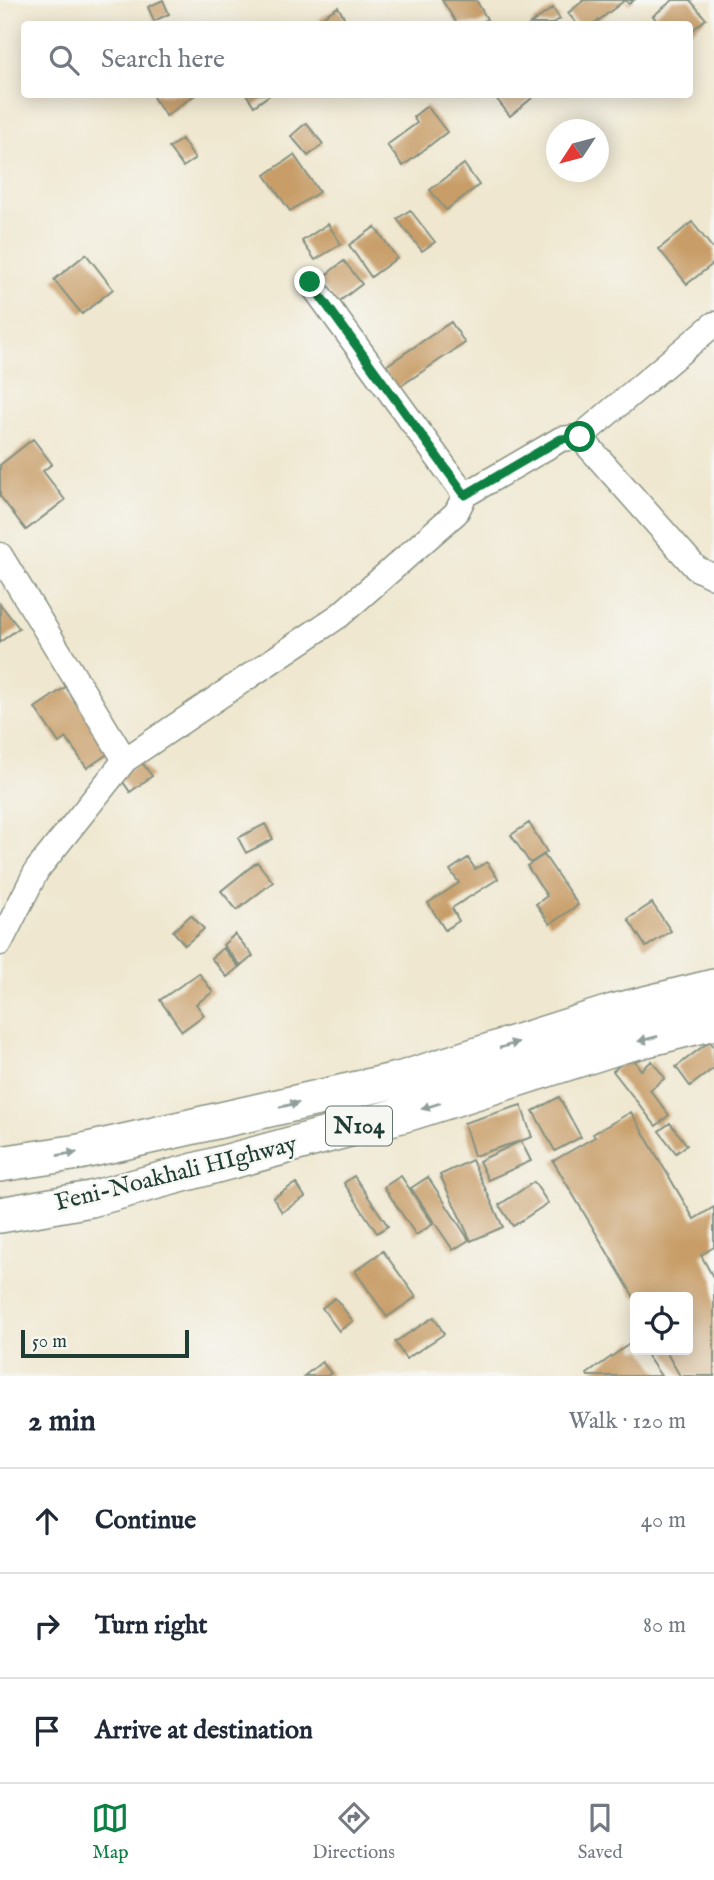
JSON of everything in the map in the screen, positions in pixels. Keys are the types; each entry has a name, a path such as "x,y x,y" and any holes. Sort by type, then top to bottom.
{"highway":[{"name":"Feni-Noakhali HIghway","path":"0,1164 79,1152 402,1079 613,1012 714,986"},
{"name":"Feni-Noakhali HIghway","path":"0,1215 91,1199 399,1116 623,1045 714,1022"}],"street":[{"path":"310,282 465,495"},
{"path":"0,943 37,870 125,760 340,615 456,513 465,495 561,439 580,437 714,324"},
{"path":"580,437 696,568 714,577"},
{"path":"0,555 125,760"}],"building":[{"path":"163,0 169,14 154,21 148,7"},
{"path":"442,0 476,0 487,19 483,21 455,21"},
{"path":"625,0 598,21 575,21 568,13 583,1"},
{"path":"673,0 690,0 706,19 693,30 693,21 657,21 653,16"},
{"path":"338,7 346,21 320,21 319,19"},
{"path":"553,8 560,19 557,21 534,21"},
{"path":"154,98 191,98 166,116"},
{"path":"249,98 265,98 254,106"},
{"path":"496,98 532,98 510,116"},
{"path":"427,106 447,132 403,166 387,145 417,123 413,117"},
{"path":"306,123 323,144 308,156 291,136"},
{"path":"182,139 195,159 183,167 169,148"},
{"path":"294,155 319,192 290,211 265,175"},
{"path":"464,164 479,185 446,210 430,190"},
{"path":"410,210 435,242 422,251 397,219"},
{"path":"692,222 714,250 714,263 687,284 659,249"},
{"path":"328,224 341,244 315,260 302,241"},
{"path":"375,227 397,258 371,277 349,245"},
{"path":"86,254 113,289 82,314 54,280"},
{"path":"344,261 362,284 337,303 319,280"},
{"path":"451,322 465,343 396,389 383,368"},
{"path":"33,439 52,464 43,471 65,500 26,530 0,496 0,465"},
{"path":"0,604 19,628 0,642"},
{"path":"67,686 112,751 87,768 66,738 59,743 35,708"},
{"path":"141,761 152,776 130,792 119,776"},
{"path":"529,823 547,852 530,863 511,835"},
{"path":"265,824 273,839 246,853 238,838"},
{"path":"544,855 578,905 550,924 536,904 547,896 527,866"},
{"path":"468,858 475,869 487,862 498,879 452,908 459,921 445,930 428,903 459,883 450,870"},
{"path":"257,862 273,882 237,910 221,891"},
{"path":"652,903 671,931 646,947 628,919"},
{"path":"191,915 204,929 185,945 173,931"},
{"path":"235,934 253,956 241,966 223,945"},
{"path":"223,948 239,967 227,977 211,958"},
{"path":"199,973 213,992 196,1004 204,1015 182,1031 160,1000"},
{"path":"710,1041 714,1047 714,1068 690,1086 676,1067"},
{"path":"631,1056 641,1070 652,1061 665,1078 650,1090 669,1115 656,1126 613,1071"},
{"path":"559,1097 581,1137 555,1151 533,1111"},
{"path":"521,1105 532,1137 474,1156 464,1123"},
{"path":"631,1112 694,1219 714,1207 714,1247 701,1255 714,1279 714,1376 680,1376 668,1355 693,1355 693,1292 631,1292 553,1161 595,1137 593,1134"},
{"path":"670,1123 687,1145 676,1153 659,1131"},
{"path":"521,1141 531,1161 488,1180 479,1161"},
{"path":"472,1160 503,1227 471,1241 440,1175"},
{"path":"354,1176 388,1226 377,1233 344,1183"},
{"path":"401,1176 433,1224 416,1235 384,1187"},
{"path":"428,1177 469,1240 453,1250 411,1188"},
{"path":"534,1182 548,1203 513,1226 499,1205"},
{"path":"296,1183 305,1197 282,1212 273,1198"},
{"path":"383,1251 416,1297 387,1317 355,1271"},
{"path":"335,1298 353,1321 339,1331 322,1308"},
{"path":"434,1317 444,1334 406,1359 395,1342"},
{"path":"630,1344 630,1355 646,1355 661,1376 588,1376 587,1374"},
{"path":"322,1362 331,1373 327,1376 304,1376"}],"route":[{"path":"310,282 465,495 561,439 580,437"}]}
